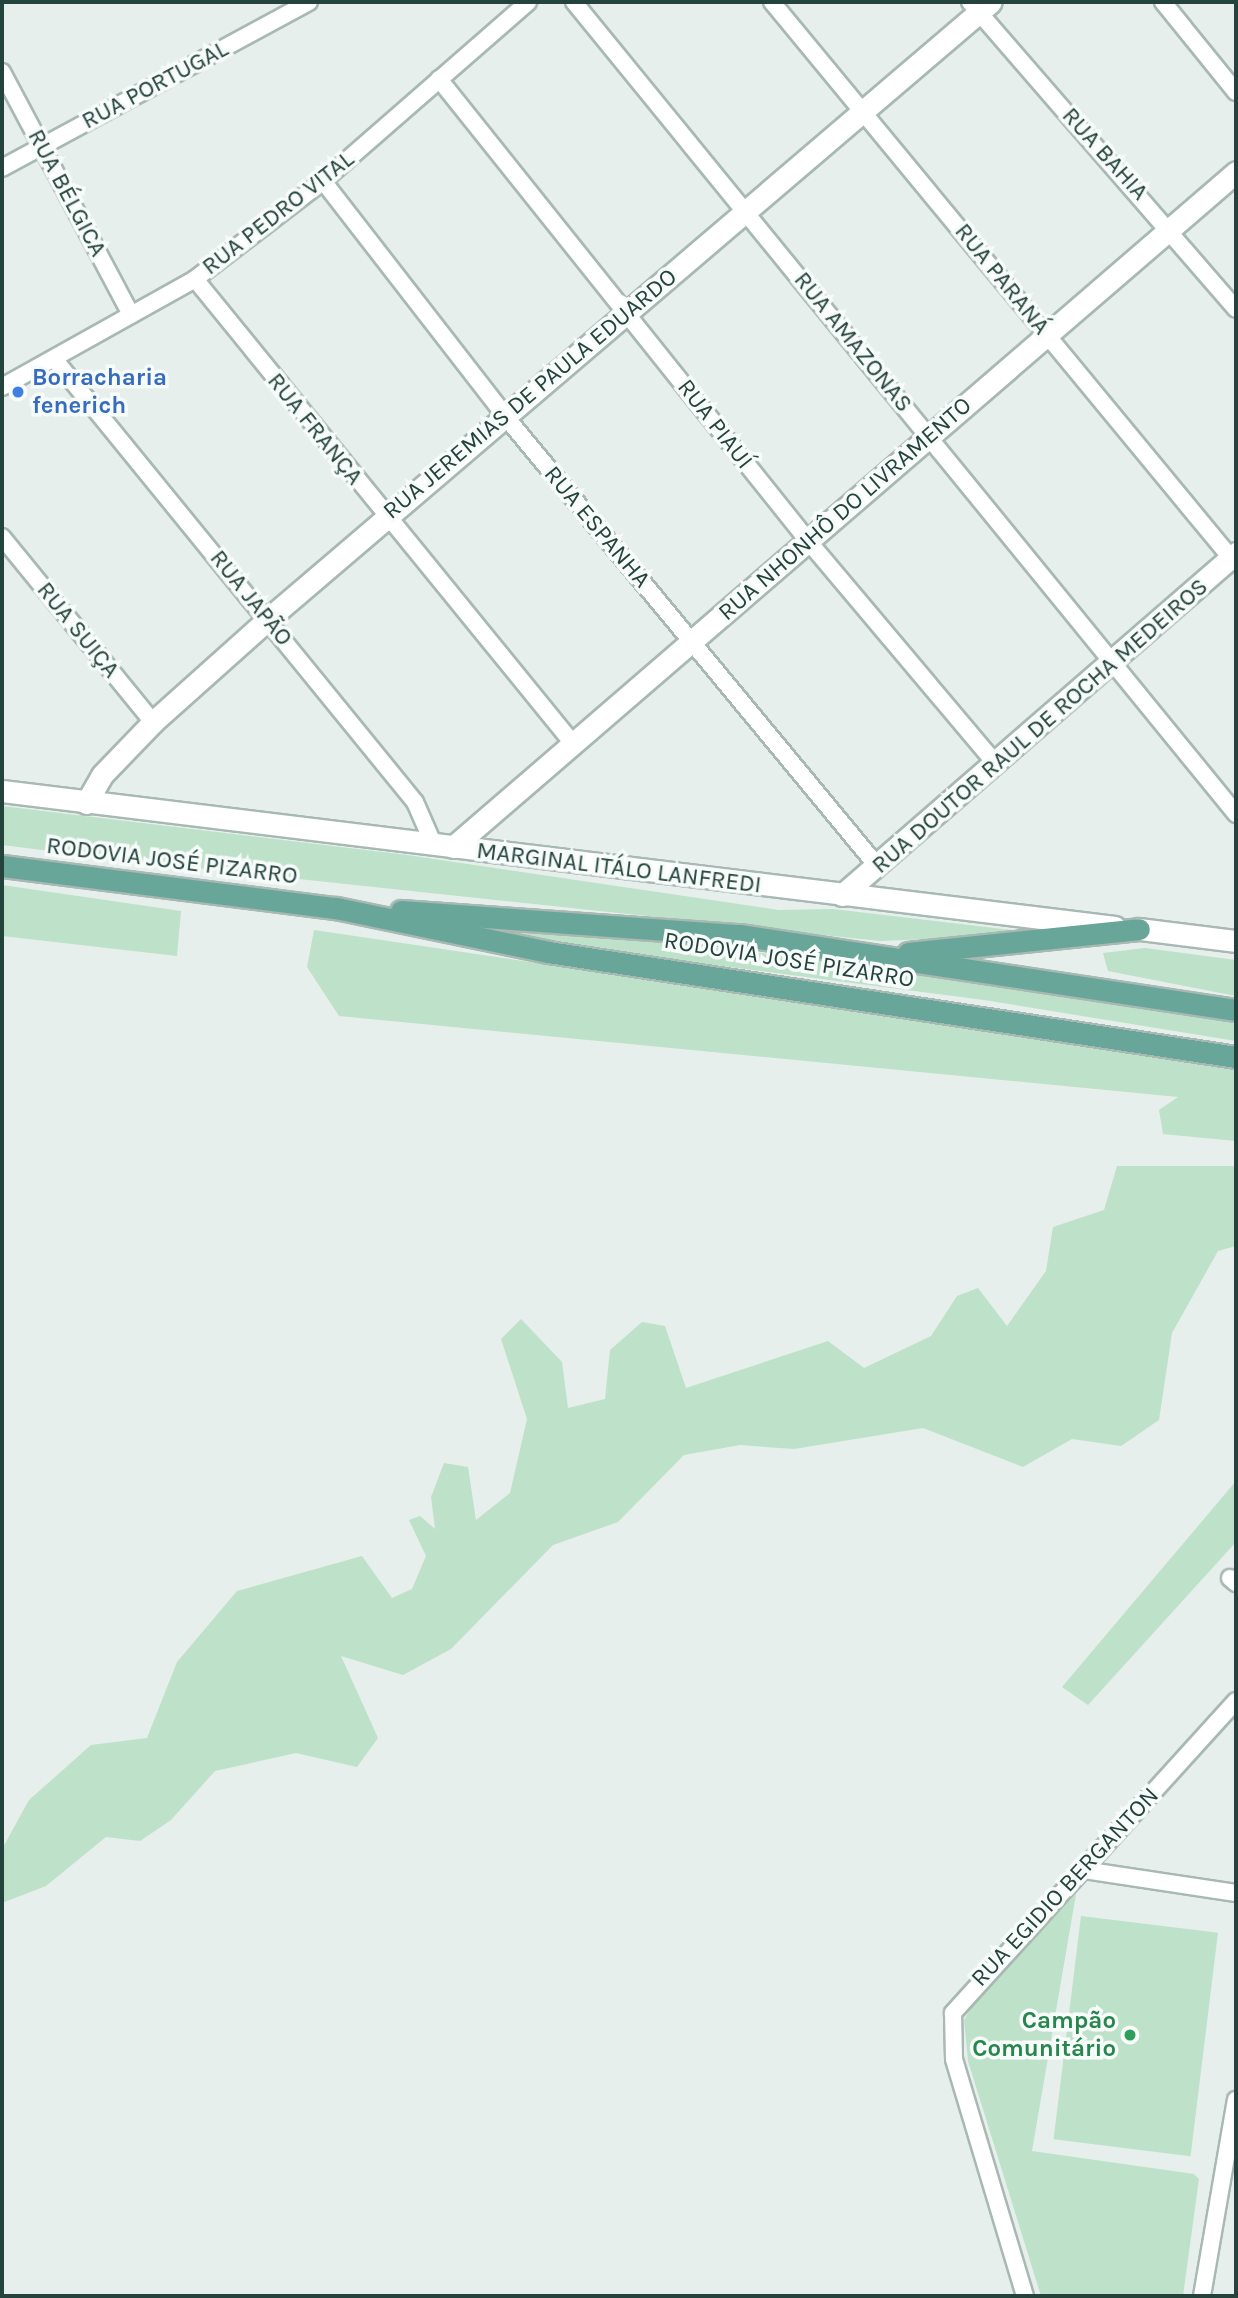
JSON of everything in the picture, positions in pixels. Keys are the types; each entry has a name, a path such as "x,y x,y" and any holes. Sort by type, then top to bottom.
{"main road":[{"name":"RODOVIA JOSÉ PIZARRO","path":"2,866 336,908 569,919 739,935 1236,1010"},
{"name":"RODOVIA JOSÉ PIZARRO","path":"336,908 548,952 1236,1057"},
{"path":"876,957 1139,929"}],"street":[{"name":"RUA PORTUGAL","path":"2,168 287,7 309,2"},
{"name":"RUA PEDRO VITAL","path":"2,387 55,360 195,279 323,181 528,2"},
{"name":"RUA AMAZONAS","path":"574,2 1236,814"},
{"name":"RUA PARANÁ","path":"772,2 1233,556"},
{"path":"1163,2 1236,92"},
{"name":"RUA JEREMIAS DE PAULA EDUARDO","path":"86,803 102,775 153,722 268,619 864,110 980,5"},
{"name":"RUA BAHIA","path":"980,5 1236,309"},
{"name":"RUA BÉLGICA","path":"2,72 131,315"},
{"name":"RUA PIAUÍ","path":"439,79 809,542 996,764"},
{"name":"RUA NHONHÔ DO LIVRAMENTO","path":"443,845 809,542 1236,172"},
{"name":"RUA ESPANHA","path":"323,181 505,416 878,867"},
{"name":"RUA FRANÇA","path":"195,279 386,518 570,740"},
{"name":"RUA JAPÃO","path":"55,360 415,802 443,845"},
{"name":"RUA SUIÇA","path":"2,537 153,722"},
{"name":"RUA DOUTOR RAUL DE ROCHA MEDEIROS","path":"842,895 878,867 1233,556"},
{"name":"MARGINAL ITÁLO LANFREDI","path":"2,791 443,845 573,864 1236,942"},
{"name":"RUA EGIDIO BERGANTON","path":"1025,2296 954,2059 950,2025 960,2001 1084,1870 1236,1701"},
{"path":"1084,1870 1236,1893"},
{"path":"1202,2296 1236,2100"}],"green space":[{"path":"2,806 407,855 779,910 833,909 1046,934 880,941 140,862 2,845"},
{"path":"2,885 181,911 177,956 2,936"},
{"path":"479,927 557,928 955,977 1236,1022 1236,1041 984,1000 552,944"},
{"path":"314,930 1236,1067 1236,1141 1163,1134 1159,1110 1178,1097 339,1016 307,967"},
{"path":"1145,948 1236,960 1236,996 1108,971 1103,953"},
{"path":"1117,1166 1236,1166 1236,1246 1218,1251 1172,1333 1159,1420 1121,1446 1072,1439 1023,1467 923,1428 794,1449 740,1445 684,1455 618,1522 553,1545 451,1649 403,1675 341,1656 378,1738 357,1767 296,1753 215,1771 171,1820 140,1841 106,1837 46,1886 2,1903 2,1849 29,1800 91,1745 147,1738 177,1662 237,1591 362,1556 392,1598 412,1589 426,1556 409,1520 420,1516 435,1529 431,1497 444,1463 468,1467 476,1520 510,1493 527,1419 501,1339 521,1319 562,1362 568,1408 605,1399 610,1350 642,1322 665,1326 686,1388 828,1341 864,1368 931,1336 957,1296 978,1288 1007,1326 1046,1271 1053,1227 1104,1210"},
{"path":"1236,1481 1236,1542 1088,1705 1062,1687"},
{"path":"1076,1894 1032,2151 1194,2174 1199,2179 1183,2296 1041,2296 968,2061 964,2020 975,2001"},
{"name":"Campão Comunitário","path":"1081,1916 1218,1933 1191,2156 1054,2139"}],"place":[{"name":"Borracharia fenerich","path":"18,392"},
{"name":"Campão Comunitário","path":"1130,2035"}]}
